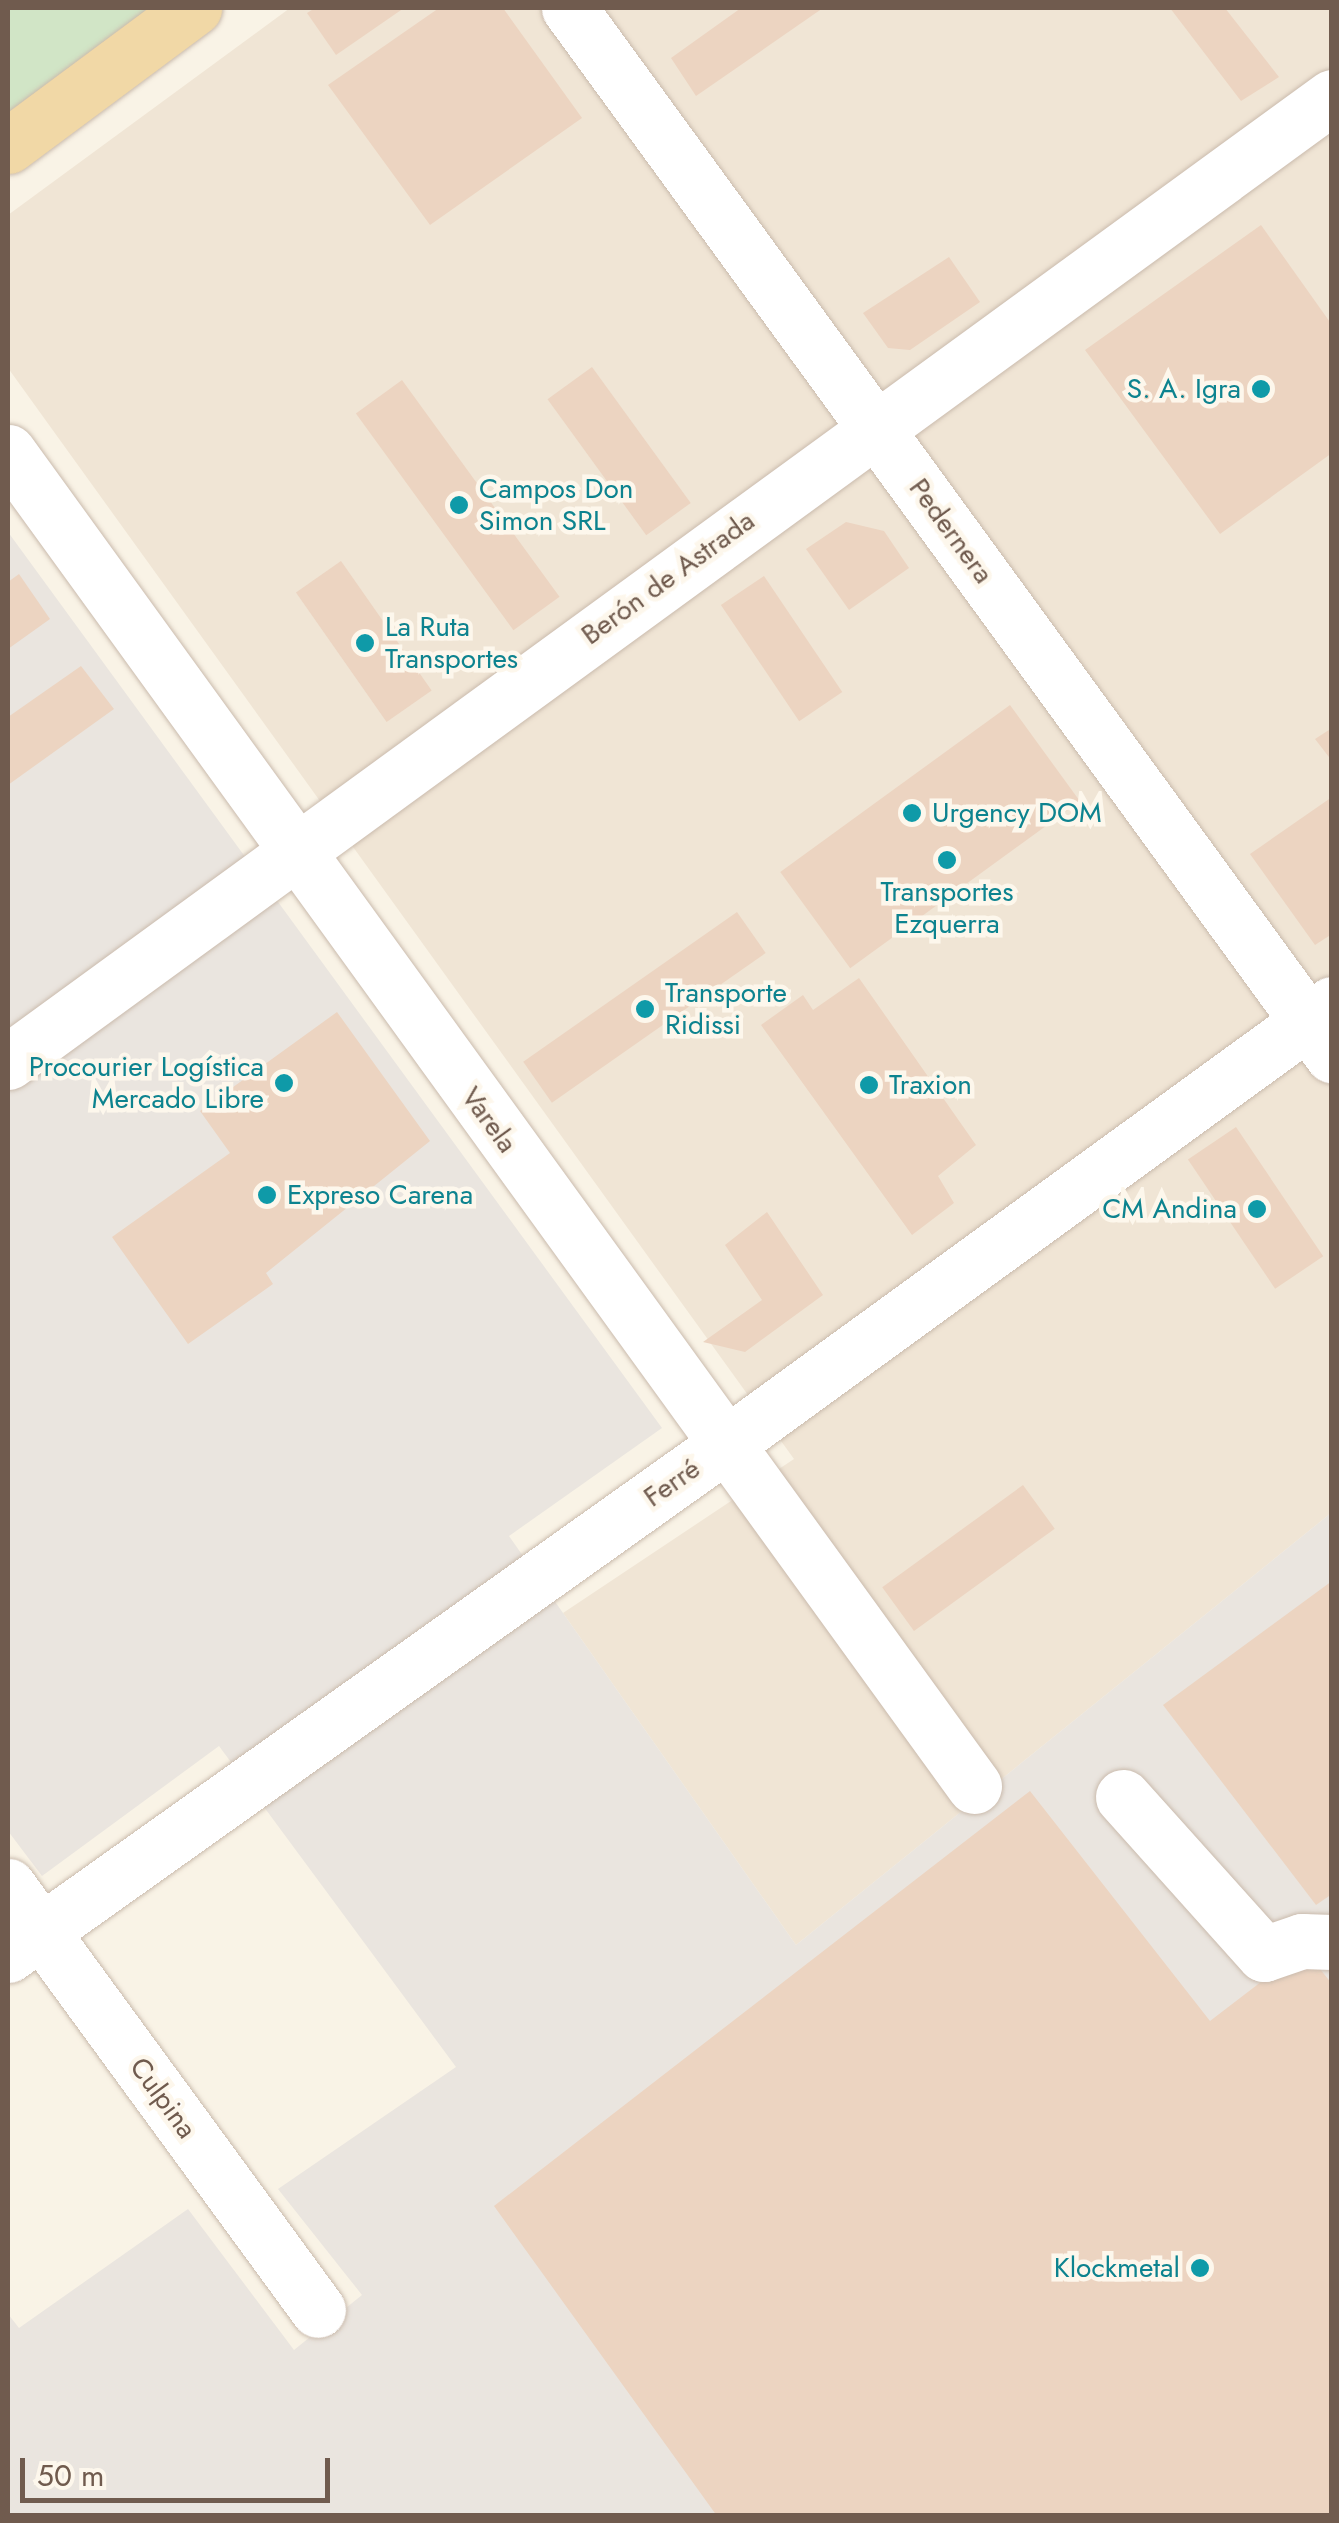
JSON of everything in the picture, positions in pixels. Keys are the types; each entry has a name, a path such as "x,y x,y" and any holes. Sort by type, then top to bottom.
{"main road":[{"path":"8,146 194,8"}],"street":[{"name":"Pedernera","path":"569,8 876,428 1323,1027"},
{"name":"Berón de Astrada","path":"8,1062 293,850 1332,97"},
{"name":"Varela","path":"8,452 974,1786"},
{"name":"Ferré","path":"24,1943 725,1445 1323,1027"},
{"path":"1123,1797 1264,1954 1302,1941 1332,1942"},
{"name":"Culpina","path":"8,1886 24,1943 318,2310"}],"shaded area":[{"path":"290,8 1331,8 1331,1513 796,1945 563,1613 794,1459 8,368 8,215"},
{"path":"8,532 662,1428 509,1536 796,1945 1331,1513 1331,2515 8,2515 8,2314 19,2328 188,2209 294,2350 362,2295 278,2189 456,2067 219,1746 42,1876 8,1831"}],"green space":[{"path":"8,8 154,8 8,115"}],"building":[{"path":"315,8 404,8 336,55 307,13"},
{"path":"439,8 503,8 582,118 430,225 328,85"},
{"path":"741,8 823,8 696,96 671,58"},
{"path":"1170,8 1225,8 1279,77 1241,101"},
{"name":"S. A. Igra","path":"1261,225 1332,325 1332,453 1220,534 1085,350"},
{"path":"949,257 980,302 910,350 888,348 863,313"},
{"path":"592,367 691,503 646,535 548,399"},
{"name":"Campos Don Simon SRL","path":"402,380 560,597 513,630 356,414"},
{"path":"846,522 884,531 909,568 849,610 806,549"},
{"name":"La Ruta Transportes","path":"341,561 432,690 387,722 296,593"},
{"path":"19,574 50,619 8,649 8,582"},
{"path":"764,576 842,692 799,721 721,605"},
{"path":"81,666 114,709 8,785 8,717"},
{"path":"1010,705 1080,801 850,968 780,872"},
{"path":"1332,728 1332,761 1315,739"},
{"path":"1332,797 1332,934 1315,945 1250,854"},
{"name":"Transporte Ridissi","path":"737,912 766,953 552,1103 523,1062"},
{"name":"Traxion","path":"859,978 976,1145 938,1176 954,1203 912,1235 761,1025 803,995 813,1010"},
{"name":"Expreso Carena","path":"337,1012 430,1141 266,1273 273,1284 188,1344 112,1237 230,1153 200,1111"},
{"name":"CM Andina","path":"1236,1127 1323,1256 1275,1289 1188,1159"},
{"path":"767,1212 823,1295 745,1352 703,1342 762,1300 725,1245"},
{"path":"1023,1485 1055,1529 914,1631 882,1587"},
{"path":"1332,1581 1332,1894 1316,1905 1163,1705"},
{"path":"1030,1791 1210,2021 1304,1949 1332,1984 1332,2516 717,2516 494,2206"}],"place":[{"name":"S. A. Igra","path":"1261,389"},
{"name":"Campos Don Simon SRL","path":"459,505"},
{"name":"La Ruta Transportes","path":"365,643"},
{"name":"Urgency DOM","path":"912,813"},
{"name":"Transportes Ezquerra","path":"947,860"},
{"name":"Transporte Ridissi","path":"645,1009"},
{"name":"Procourier Logística Mercado Libre","path":"284,1083"},
{"name":"Traxion","path":"869,1085"},
{"name":"Expreso Carena","path":"267,1195"},
{"name":"CM Andina","path":"1257,1209"},
{"name":"Klockmetal","path":"1200,2268"}]}
